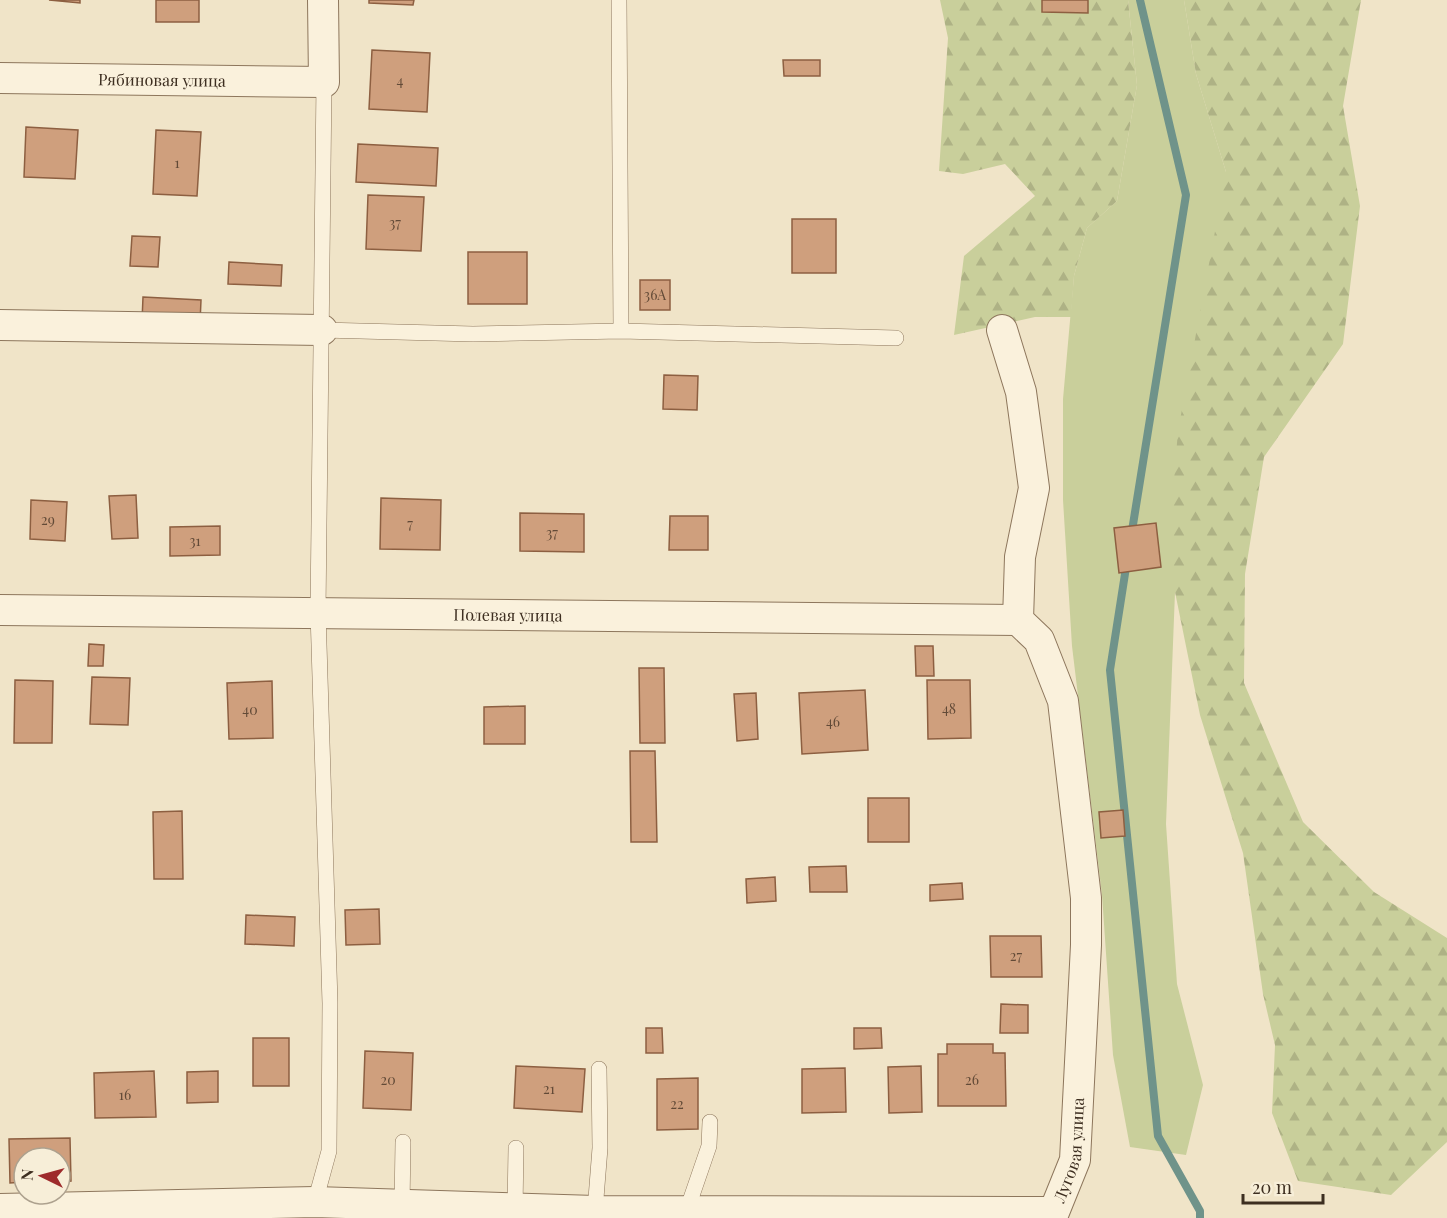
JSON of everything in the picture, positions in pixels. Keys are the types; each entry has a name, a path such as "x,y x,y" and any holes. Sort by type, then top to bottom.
{"street":[{"path":"323,0 324,82"},
{"name":"Рябиновая улица","path":"0,78 324,82"},
{"path":"0,325 322,330"},
{"path":"1002,330 1021,392 1034,488 1020,557 1018,620"},
{"name":"Полевая улица","path":"0,610 1018,620"},
{"name":"Луговая улица","path":"0,1209 315,1202 595,1211 1054,1212 1075,1160 1086,898 1063,701 1039,640 1018,620"}],"lane":[{"path":"619,0 621,331"},
{"path":"315,1202 329,1151 330,1003 318,612 324,82"},
{"path":"322,330 473,334 621,331 896,338"},
{"path":"595,1211 600,1148 599,1069"},
{"path":"687,1210 709,1146 710,1122"},
{"path":"402,1206 404,1142"},
{"path":"515,1209 516,1148"}],"green space":[{"path":"940,0 1128,0 1137,85 1117,201 1087,228 1074,276 1071,317 1035,317 954,335 964,256 1035,196 1005,164 963,174 939,171 948,38"},
{"path":"1128,0 1184,0 1196,74 1226,172 1230,438 1175,592 1166,824 1177,984 1203,1085 1186,1155 1130,1147 1113,1055 1102,895 1072,646 1063,500 1063,399 1074,276 1087,228 1117,201 1137,85"},
{"path":"1184,0 1361,0 1343,106 1360,206 1343,344 1264,457 1245,574 1244,683 1303,822 1374,892 1447,938 1447,1142 1391,1195 1298,1181 1272,1113 1275,1045 1263,994 1243,853 1200,715 1175,592 1169,540 1178,431 1226,172 1196,74"}],"building":[{"path":"49,0 80,0 80,3"},
{"path":"156,0 199,0 199,22 156,22"},
{"path":"369,0 414,0 413,5 369,3"},
{"path":"1042,0 1088,0 1088,13 1042,12"},
{"path":"372,50 430,53 427,112 369,109"},
{"path":"783,60 820,60 820,76 784,76"},
{"path":"26,127 78,130 75,179 24,177"},
{"path":"156,130 201,132 197,196 153,194"},
{"path":"358,144 438,148 436,186 356,182"},
{"path":"368,195 424,197 421,251 366,249"},
{"path":"792,219 836,219 836,273 792,273"},
{"path":"132,236 160,237 158,267 130,266"},
{"path":"468,252 527,252 527,304 468,304"},
{"path":"229,262 282,265 281,286 228,284"},
{"path":"640,280 670,280 670,310 640,310"},
{"path":"143,297 201,300 200,323 142,321"},
{"path":"664,375 698,376 697,410 663,409"},
{"path":"136,495 138,538 112,539 109,496"},
{"path":"381,498 441,500 440,550 380,549"},
{"path":"31,500 67,502 65,541 30,539"},
{"path":"520,513 584,514 584,552 520,551"},
{"path":"670,516 708,516 708,550 669,550"},
{"path":"1156,523 1161,567 1119,573 1114,528"},
{"path":"220,526 220,555 170,556 170,527"},
{"path":"89,644 104,645 103,666 88,666"},
{"path":"915,646 933,646 934,676 916,676"},
{"path":"639,668 664,668 665,743 640,743"},
{"path":"92,677 130,678 128,725 90,724"},
{"path":"15,680 53,681 52,743 14,743"},
{"path":"927,680 970,680 971,738 928,739"},
{"path":"272,681 273,738 229,739 227,683"},
{"path":"865,690 868,750 802,754 799,693"},
{"path":"756,693 758,739 737,741 734,694"},
{"path":"525,706 525,744 484,744 484,707"},
{"path":"630,751 655,751 657,842 631,842"},
{"path":"868,798 909,798 909,842 868,842"},
{"path":"1123,810 1125,836 1101,838 1099,812"},
{"path":"182,811 183,879 154,879 153,812"},
{"path":"846,866 847,892 810,892 809,867"},
{"path":"775,877 776,901 747,903 746,879"},
{"path":"962,883 963,899 930,901 930,885"},
{"path":"379,909 380,944 346,945 345,910"},
{"path":"246,915 295,917 294,946 245,944"},
{"path":"990,936 1041,936 1042,977 991,977"},
{"path":"1001,1004 1028,1005 1028,1033 1000,1033"},
{"path":"646,1028 662,1028 663,1053 646,1053"},
{"path":"854,1028 881,1028 882,1048 854,1049"},
{"path":"253,1038 289,1038 289,1086 253,1086"},
{"path":"947,1044 993,1044 993,1053 1005,1053 1006,1106 938,1106 938,1054 947,1054"},
{"path":"365,1051 413,1053 411,1110 363,1108"},
{"path":"516,1066 585,1069 582,1112 514,1108"},
{"path":"921,1066 922,1112 889,1113 888,1067"},
{"path":"845,1068 846,1112 802,1113 802,1069"},
{"path":"154,1071 156,1117 95,1118 94,1073"},
{"path":"218,1071 218,1102 187,1103 187,1072"},
{"path":"698,1078 698,1129 657,1130 657,1079"},
{"path":"70,1138 70,1146 12,1146 12,1183 10,1183 9,1139"}],"waterway":[{"path":"1131,537 1186,195 1140,0"},
{"path":"1127,561 1110,670 1158,1136 1200,1211 1200,1218"}]}
